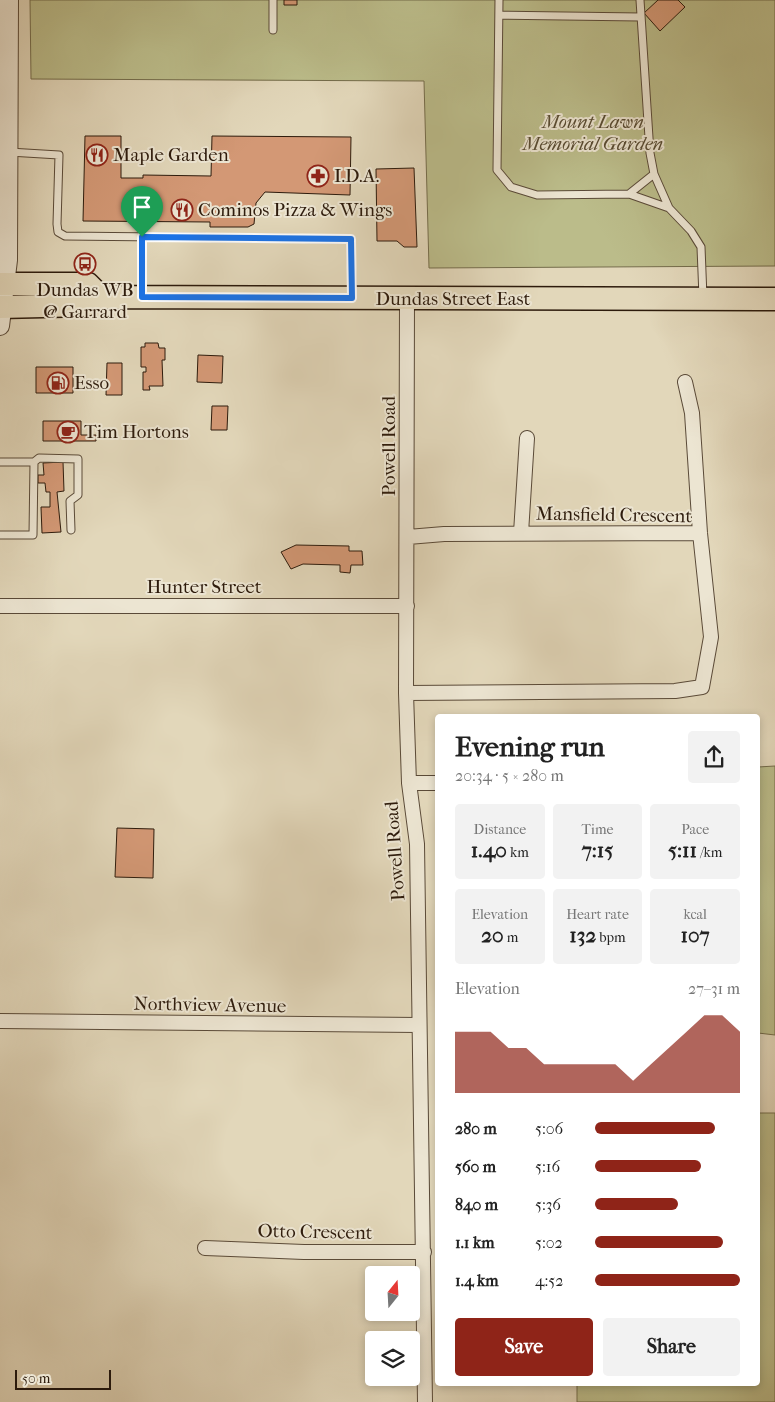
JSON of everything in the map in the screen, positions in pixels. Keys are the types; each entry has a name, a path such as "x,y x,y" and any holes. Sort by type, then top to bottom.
{"main road":[{"path":"3,284 88,284 101,297"},
{"name":"Dundas Street East","path":"1,314 86,305 101,297 775,299"}],"street":[{"path":"1,314 3,284 8,260 6,164 9,0"},
{"name":"Powell Road","path":"407,298 408,537 406,694 409,784 417,844 425,1402"},
{"path":"685,382 692,413 700,533"},
{"path":"521,533 527,438"},
{"name":"Mansfield Crescent","path":"406,694 675,691 702,687 711,637 700,533 521,533 408,537"},
{"name":"Hunter Street","path":"0,606 407,606"},
{"path":"409,784 435,783"},
{"name":"Northview Avenue","path":"0,1022 419,1025"},
{"name":"Otto Crescent","path":"205,1248 304,1252 424,1252"}],"lane":[{"path":"272,30 273,0"},
{"path":"499,0 497,170 511,187 538,195 629,194 668,208"},
{"path":"640,0 650,152 654,174 668,208 691,231 701,247 703,300"},
{"path":"499,15 640,17"},
{"path":"6,164 59,155 57,224 58,232 65,236 351,239 352,298"},
{"path":"629,194 654,174"},
{"path":"142,237 142,297"},
{"path":"0,462 34,462 40,458 78,459 78,495 70,501 71,530"},
{"path":"0,535 34,535 34,462"}],"green space":[{"name":"Mount Lawn Memorial Garden","path":"30,0 775,0 775,266 429,268 424,81 31,79"},
{"path":"775,766 775,1035 760,1033 760,767"},
{"path":"760,1113 775,1113 775,1402 577,1402 577,1386 760,1386"}],"building":[{"path":"284,0 297,0 297,5 284,5"},
{"path":"658,0 678,0 685,7 660,31 644,13"},
{"path":"85,136 121,136 121,178 143,178 143,175 211,176 212,136 351,137 350,195 265,192 256,203 254,224 248,227 210,227 210,222 83,221"},
{"path":"414,168 417,247 404,247 397,241 377,241 376,169"},
{"path":"145,343 158,343 159,348 165,348 165,360 162,360 163,386 149,386 150,390 143,390 143,372 146,372 146,367 141,367 141,347 145,347"},
{"path":"198,355 223,356 222,383 197,382"},
{"path":"107,363 122,363 122,395 106,395"},
{"path":"36,367 73,367 73,393 36,393"},
{"path":"212,406 228,406 227,430 211,430"},
{"path":"43,421 81,421 81,435 96,435 96,441 43,441"},
{"path":"63,462 64,491 57,492 61,532 42,533 41,507 50,507 50,492 46,492 45,483 38,483 38,475 44,475 43,463"},
{"path":"296,545 349,546 349,551 362,551 363,565 351,565 350,573 340,572 340,565 303,564 291,569 281,552"},
{"path":"117,828 154,829 153,878 115,877"}],"place":[{"name":"Maple Garden","path":"97,155"},
{"name":"I.D.A.","path":"318,176"},
{"name":"Cominos Pizza & Wings","path":"182,210"},
{"name":"Dundas WB @ Garrard","path":"85,264"},
{"name":"Esso","path":"58,383"},
{"name":"Tim Hortons","path":"68,432"}],"route":[{"path":"142,237 351,239 352,298 142,297 142,237"}]}
